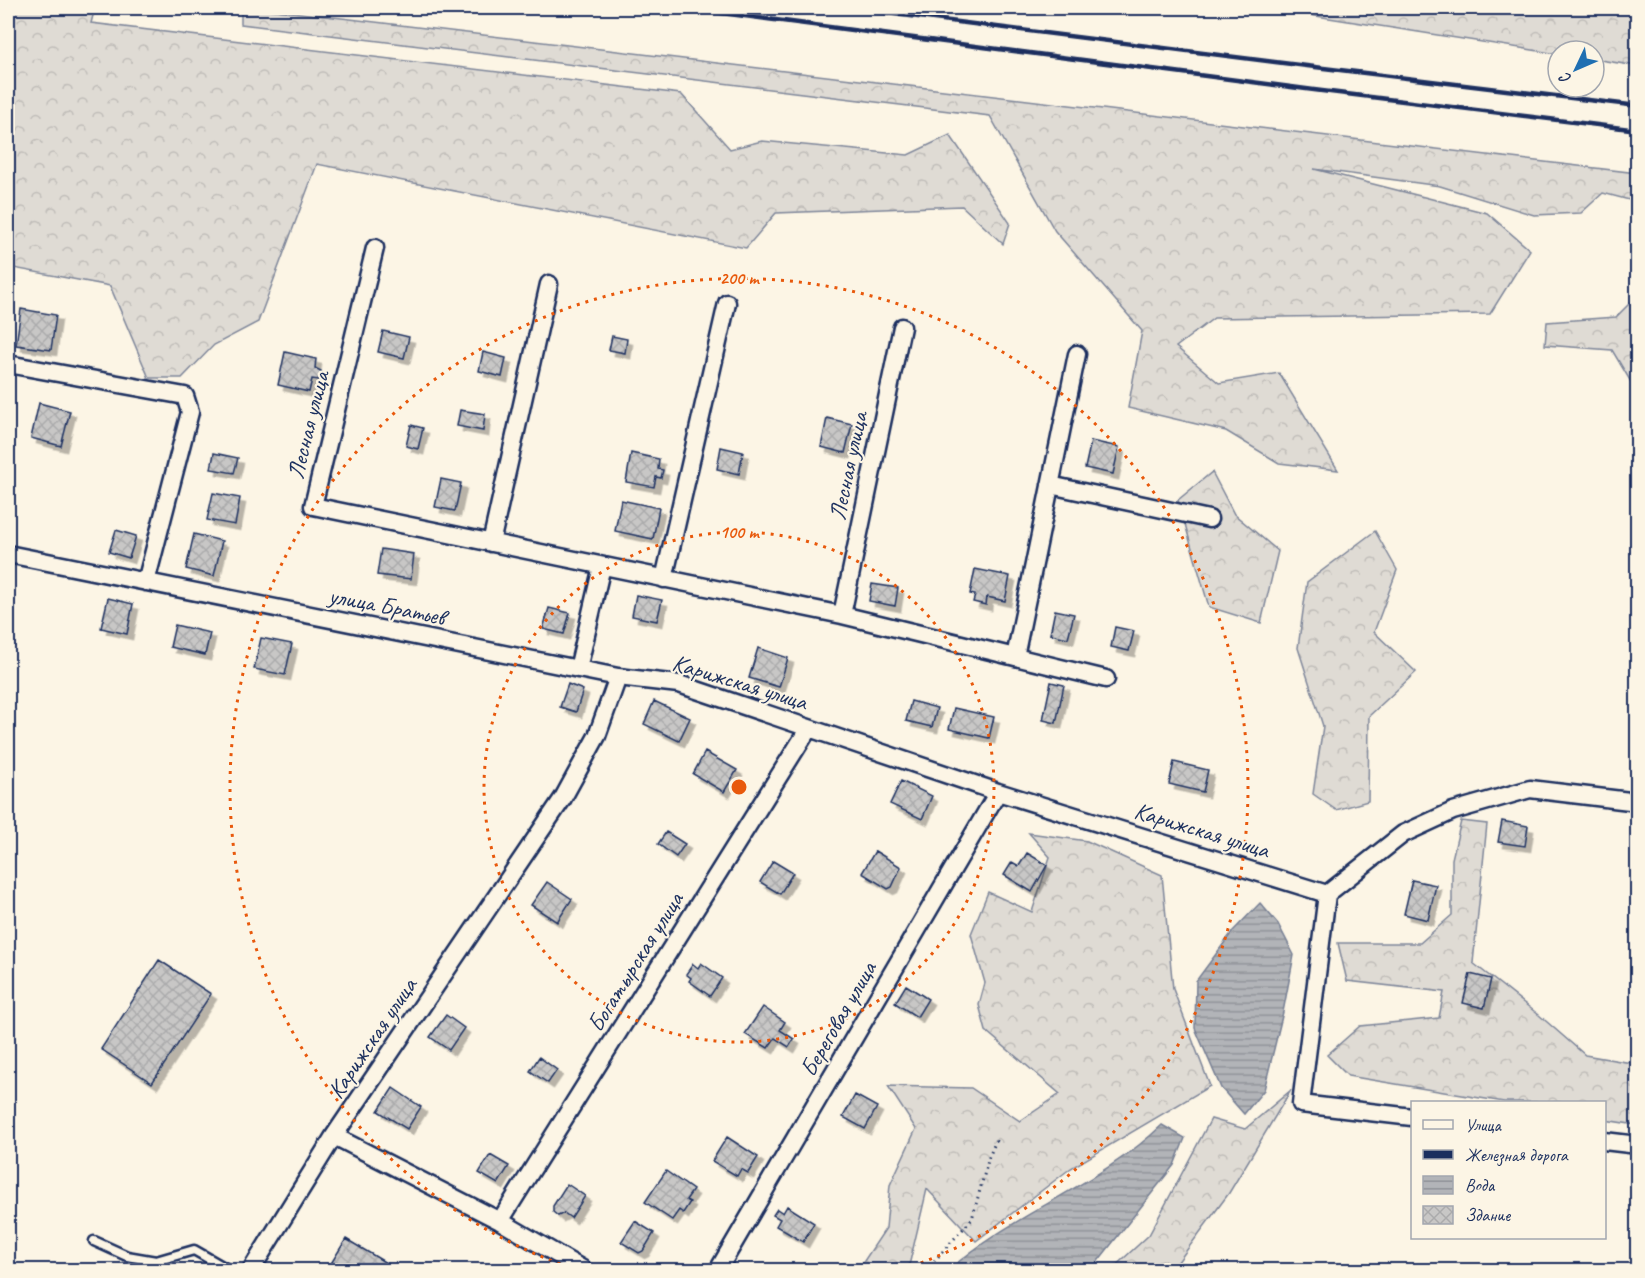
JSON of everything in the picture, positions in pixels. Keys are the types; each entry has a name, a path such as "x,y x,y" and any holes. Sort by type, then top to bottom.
{"street":[{"name":"Лесная улица","path":"375,248 313,506 842,615 1106,680"},
{"path":"491,543 549,284"},
{"path":"664,579 727,303"},
{"name":"Лесная улица","path":"842,615 902,327"},
{"path":"1015,657 1077,354"},
{"path":"8,364 185,396 190,412 146,582"},
{"path":"1050,485 1209,519"},
{"name":"улица Братьев","path":"8,554 618,677"},
{"path":"579,669 602,566"},
{"name":"Карижская улица","path":"251,1270 334,1136 563,798 597,736 618,677 679,684 998,792 1328,894"},
{"name":"Богатырская улица","path":"500,1221 809,728"},
{"path":"1411,1117 1301,1104 1328,894 1403,834 1453,811 1530,789 1638,802"},
{"name":"Береговая улица","path":"718,1270 998,792"},
{"path":"334,1136 500,1221 584,1270"},
{"path":"1606,1141 1638,1145"}],"lane":[{"path":"94,1240 127,1256 156,1261 194,1250 229,1270"}],"path":[{"path":"926,1270 972,1219 989,1157 997,1138"}],"green space":[{"path":"8,8 95,8 91,23 681,94 730,149 762,141 908,155 950,135 1010,223 1003,244 962,206 776,213 746,248 317,164 258,322 214,345 182,378 149,378 110,286 8,267"},
{"path":"241,8 258,8 1637,173 1637,202 1603,193 1581,213 1534,215 1440,186 1314,169 1487,213 1530,250 1490,314 1214,318 1176,347 1219,383 1279,373 1338,470 1279,463 1226,431 1128,408 1142,331 1055,231 990,116 241,24"},
{"path":"1265,8 1637,8 1637,66 1606,61 1606,39 1546,39 1546,52"},
{"path":"1635,298 1638,298 1637,392 1612,350 1545,345 1547,322 1616,317"},
{"path":"1212,472 1234,514 1278,551 1261,623 1209,607 1178,500"},
{"path":"1375,531 1397,570 1374,632 1416,672 1369,716 1368,801 1336,810 1313,794 1323,726 1298,648 1307,582"},
{"path":"1461,821 1487,824 1473,963 1585,1055 1637,1064 1637,1125 1606,1120 1606,1101 1498,1101 1348,1076 1327,1055 1360,1026 1439,1018 1444,992 1347,981 1338,943 1420,943 1452,915 1452,859"},
{"path":"1029,833 1087,841 1162,875 1173,989 1210,1086 1071,1168 976,1241 927,1189 908,1270 858,1270 886,1228 890,1185 916,1129 888,1086 971,1088 1020,1121 1060,1094 986,1031 979,1005 985,983 971,934 988,892 1032,912 1050,857"},
{"path":"1291,1090 1229,1193 1172,1270 1111,1270 1149,1235 1211,1119 1245,1129"}],"water":[{"path":"1260,903 1278,924 1294,955 1264,1090 1244,1114 1221,1088 1195,1028 1196,981 1233,931"},
{"path":"1162,1125 1185,1138 1174,1165 1091,1270 949,1270 1001,1232 1112,1165"}],"building":[{"path":"21,309 56,315 51,350 16,345"},
{"path":"383,331 409,337 404,358 378,352"},
{"path":"612,336 627,339 625,353 609,350"},
{"path":"285,352 316,359 315,368 322,374 319,380 312,379 309,392 278,385"},
{"path":"483,352 506,358 502,377 479,371"},
{"path":"39,403 70,411 61,446 31,438"},
{"path":"460,410 485,414 483,431 457,426"},
{"path":"827,418 852,424 845,453 821,447"},
{"path":"411,425 423,428 418,449 406,446"},
{"path":"1091,441 1119,447 1113,474 1085,468"},
{"path":"721,447 743,452 739,474 717,469"},
{"path":"214,453 238,458 234,473 211,469"},
{"path":"631,453 659,459 658,469 663,470 661,478 656,477 654,487 626,482"},
{"path":"441,479 461,483 455,511 435,507"},
{"path":"213,493 240,498 235,525 207,520"},
{"path":"621,500 659,508 653,539 615,531"},
{"path":"116,530 136,536 129,558 109,552"},
{"path":"194,534 222,541 214,576 186,569"},
{"path":"381,549 414,554 411,579 377,575"},
{"path":"975,569 1010,576 1005,601 987,597 986,605 973,602 975,595 970,594"},
{"path":"872,584 898,588 895,606 869,601"},
{"path":"636,595 662,600 657,621 632,616"},
{"path":"108,598 133,604 127,634 101,628"},
{"path":"549,608 570,613 564,634 543,629"},
{"path":"1055,610 1074,614 1068,638 1050,634"},
{"path":"175,625 210,633 205,655 170,647"},
{"path":"1115,627 1134,631 1129,651 1111,647"},
{"path":"261,638 292,644 285,675 254,669"},
{"path":"758,648 788,658 779,687 749,678"},
{"path":"1051,682 1064,685 1056,723 1043,720"},
{"path":"568,684 583,690 576,712 560,707"},
{"path":"654,701 690,718 679,741 644,724"},
{"path":"911,701 937,708 932,727 906,721"},
{"path":"954,708 994,717 989,738 949,729"},
{"path":"705,752 737,770 724,792 693,774"},
{"path":"1174,762 1208,770 1203,792 1169,784"},
{"path":"901,781 932,796 922,819 890,804"},
{"path":"1502,821 1528,826 1525,846 1498,842"},
{"path":"666,832 685,844 676,857 658,844"},
{"path":"875,851 901,867 892,887 888,889 862,873"},
{"path":"1027,853 1047,865 1032,892 1004,875 1012,862 1019,866"},
{"path":"773,861 793,873 780,894 760,882"},
{"path":"1412,880 1436,885 1428,920 1404,914"},
{"path":"547,882 572,899 557,922 531,905"},
{"path":"159,960 211,994 152,1083 101,1049"},
{"path":"701,963 722,978 710,996 689,981 691,978 686,974 693,964 698,968"},
{"path":"1470,974 1491,979 1484,1008 1463,1003"},
{"path":"906,985 928,999 917,1017 895,1003"},
{"path":"763,1007 785,1022 780,1030 794,1039 789,1047 775,1038 768,1048 745,1034"},
{"path":"446,1015 464,1028 449,1050 430,1037"},
{"path":"539,1057 557,1070 548,1083 530,1071"},
{"path":"393,1088 421,1107 407,1129 378,1111"},
{"path":"855,1095 877,1107 865,1129 843,1117"},
{"path":"727,1137 758,1157 748,1173 741,1169 737,1176 712,1161"},
{"path":"490,1155 509,1166 498,1184 479,1173"},
{"path":"666,1171 693,1190 686,1200 690,1202 683,1213 679,1210 672,1220 645,1202"},
{"path":"567,1184 585,1196 571,1218 564,1213 558,1216 553,1212 553,1206"},
{"path":"787,1206 814,1223 803,1242 776,1226 780,1219 773,1215 777,1209 783,1213"},
{"path":"635,1221 654,1233 643,1251 639,1253 621,1242"},
{"path":"346,1239 398,1270 327,1270"}],"railway":[{"path":"683,8 1638,130"},
{"path":"847,8 1638,106"}]}
